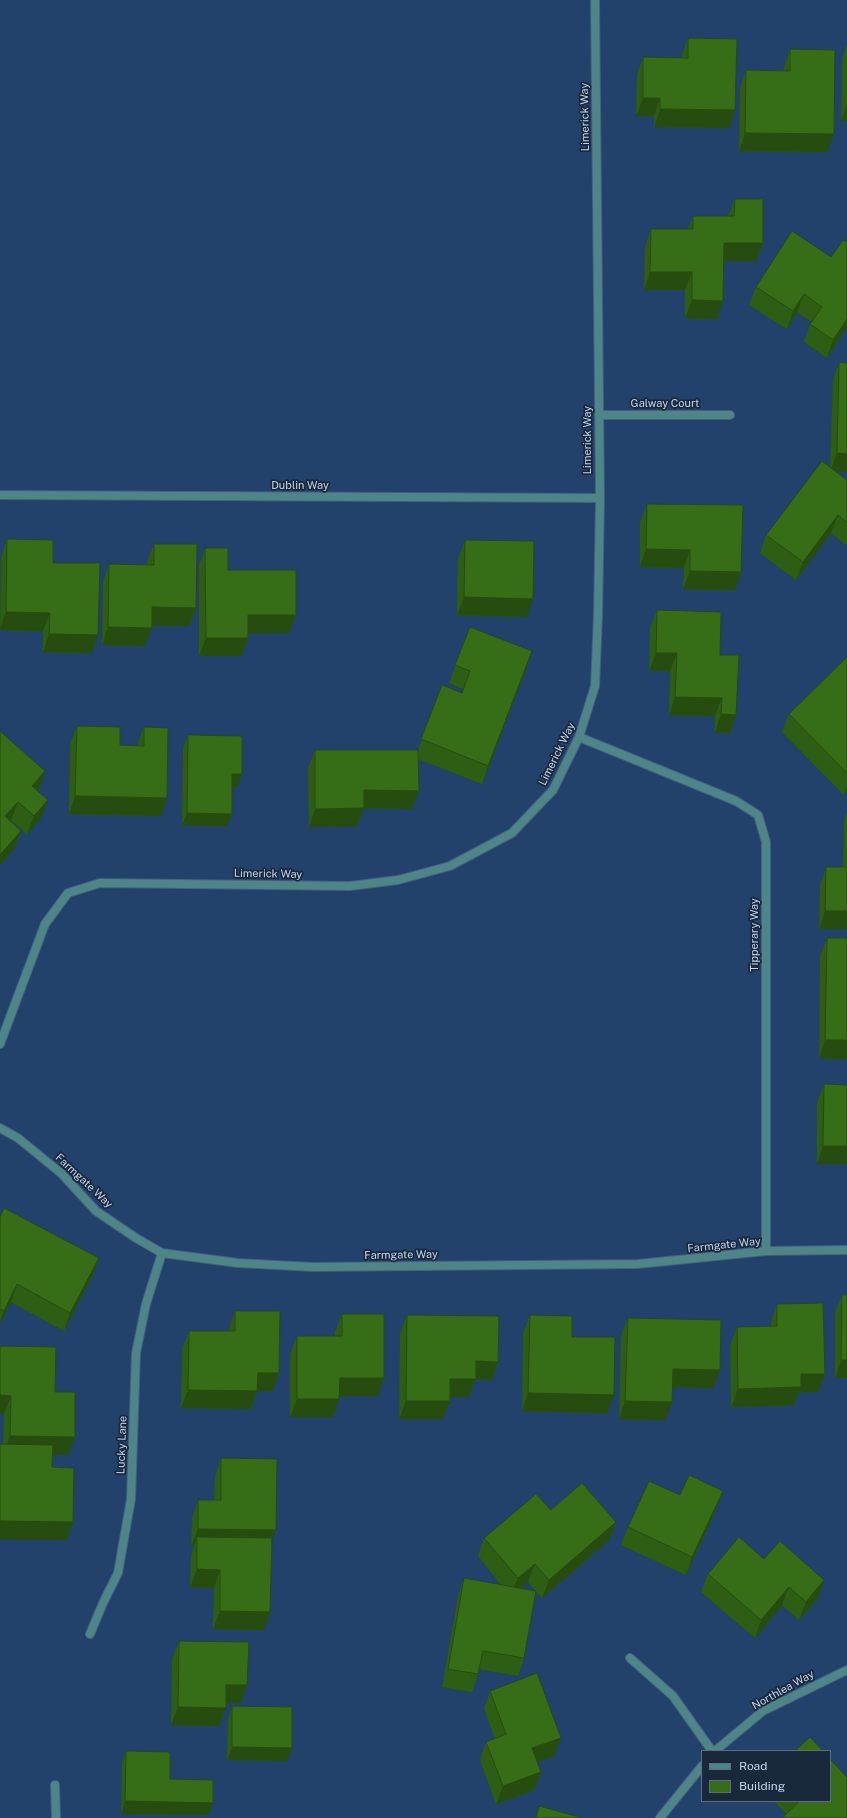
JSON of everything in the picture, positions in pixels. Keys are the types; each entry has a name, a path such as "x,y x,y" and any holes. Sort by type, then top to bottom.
{"street":[{"name":"Limerick Way","path":"0,1044 45,924 68,893 100,883 350,886 398,880 450,866 512,833 553,790 579,737 595,686 600,498 594,0"},
{"name":"Galway Court","path":"599,415 730,415"},
{"name":"Dublin Way","path":"0,495 600,498"},
{"name":"Tipperary Way","path":"579,737 736,801 758,815 766,842 766,1251"},
{"name":"Farmgate Way","path":"0,1128 18,1138 62,1174 96,1211 136,1238 162,1253 238,1263 313,1267 638,1264 766,1251 847,1250"},
{"name":"Lucky Lane","path":"90,1634 118,1572 131,1499 136,1353 146,1304 162,1253"},
{"path":"630,1658 673,1696 712,1750"},
{"name":"Northlea Way","path":"714,1750 763,1711 847,1670"},
{"path":"660,1818 701,1767"},
{"path":"55,1785 56,1818"}],"building":[{"path":"688,38 737,39 735,110 660,109 660,98 643,98 643,57 688,58"},
{"path":"790,49 835,50 834,134 745,133 746,70 790,71"},
{"path":"735,199 763,199 763,243 724,243 723,301 692,300 692,272 650,272 651,229 693,229 693,216 734,216"},
{"path":"792,231 831,257 843,240 847,242 847,319 833,340 810,324 822,307 804,294 793,311 756,287"},
{"path":"839,362 847,363 847,454 837,453"},
{"path":"822,461 847,480 847,523 838,515 803,562 766,535"},
{"path":"647,504 743,505 741,572 690,571 690,550 646,549"},
{"path":"7,539 53,540 53,563 100,563 98,635 49,634 50,613 6,612"},
{"path":"465,540 534,541 533,599 464,597"},
{"path":"154,544 197,544 196,608 152,607 152,628 108,627 109,564 154,565"},
{"path":"205,548 228,548 228,570 296,570 296,615 248,615 248,638 206,638"},
{"path":"657,610 721,612 720,655 739,655 736,715 721,714 722,698 675,697 677,653 656,653"},
{"path":"470,627 532,651 488,766 421,739 442,685 462,693 470,671 455,665"},
{"path":"847,657 847,773 789,714"},
{"path":"77,726 120,727 120,745 144,746 144,727 168,728 167,798 75,796"},
{"path":"0,731 45,771 32,786 48,800 34,816 18,802 5,816 21,831 0,855"},
{"path":"188,735 242,736 242,774 232,774 232,814 187,813"},
{"path":"315,750 418,750 419,791 364,790 364,808 315,809"},
{"path":"826,867 847,867 847,911 825,911"},
{"path":"827,938 847,938 847,1040 825,1040"},
{"path":"824,1084 847,1085 847,1146 823,1146"},
{"path":"4,1208 99,1258 70,1313 17,1284 4,1311 0,1309 0,1217"},
{"path":"842,1295 847,1295 847,1360 841,1360"},
{"path":"823,1303 825,1374 801,1374 801,1387 738,1389 737,1327 777,1326 777,1304"},
{"path":"235,1311 280,1311 279,1373 258,1373 257,1391 188,1390 189,1331 235,1331"},
{"path":"342,1314 384,1314 384,1378 340,1378 339,1399 297,1399 297,1336 342,1336"},
{"path":"407,1315 499,1316 498,1362 476,1361 476,1379 450,1379 450,1401 406,1401"},
{"path":"530,1315 572,1316 572,1337 615,1337 614,1395 528,1393"},
{"path":"628,1318 721,1320 720,1370 673,1369 672,1402 625,1401"},
{"path":"0,1346 56,1347 55,1392 75,1392 75,1437 10,1436 11,1396 0,1395"},
{"path":"0,1444 53,1445 52,1467 74,1468 73,1522 0,1521"},
{"path":"221,1458 277,1459 276,1530 198,1529 198,1500 221,1500"},
{"path":"689,1475 723,1491 692,1557 628,1527 649,1481 680,1495"},
{"path":"582,1483 616,1522 549,1580 535,1564 518,1578 484,1538 536,1494 551,1510"},
{"path":"197,1537 272,1538 270,1612 220,1611 220,1570 197,1569"},
{"path":"739,1537 764,1559 780,1541 824,1580 806,1602 789,1587 761,1620 708,1574"},
{"path":"464,1578 536,1591 524,1658 483,1651 478,1674 448,1669"},
{"path":"179,1641 249,1642 247,1685 226,1685 226,1708 178,1707"},
{"path":"537,1673 561,1738 532,1748 541,1772 503,1786 486,1742 506,1734 490,1691"},
{"path":"232,1706 292,1707 292,1748 232,1747"},
{"path":"810,1737 822,1750 796,1750"},
{"path":"126,1751 170,1752 170,1779 213,1780 213,1803 125,1801"},
{"path":"831,1760 847,1777 847,1818 786,1818 784,1816 798,1803 831,1802"},
{"path":"539,1806 583,1818 536,1818"}]}
